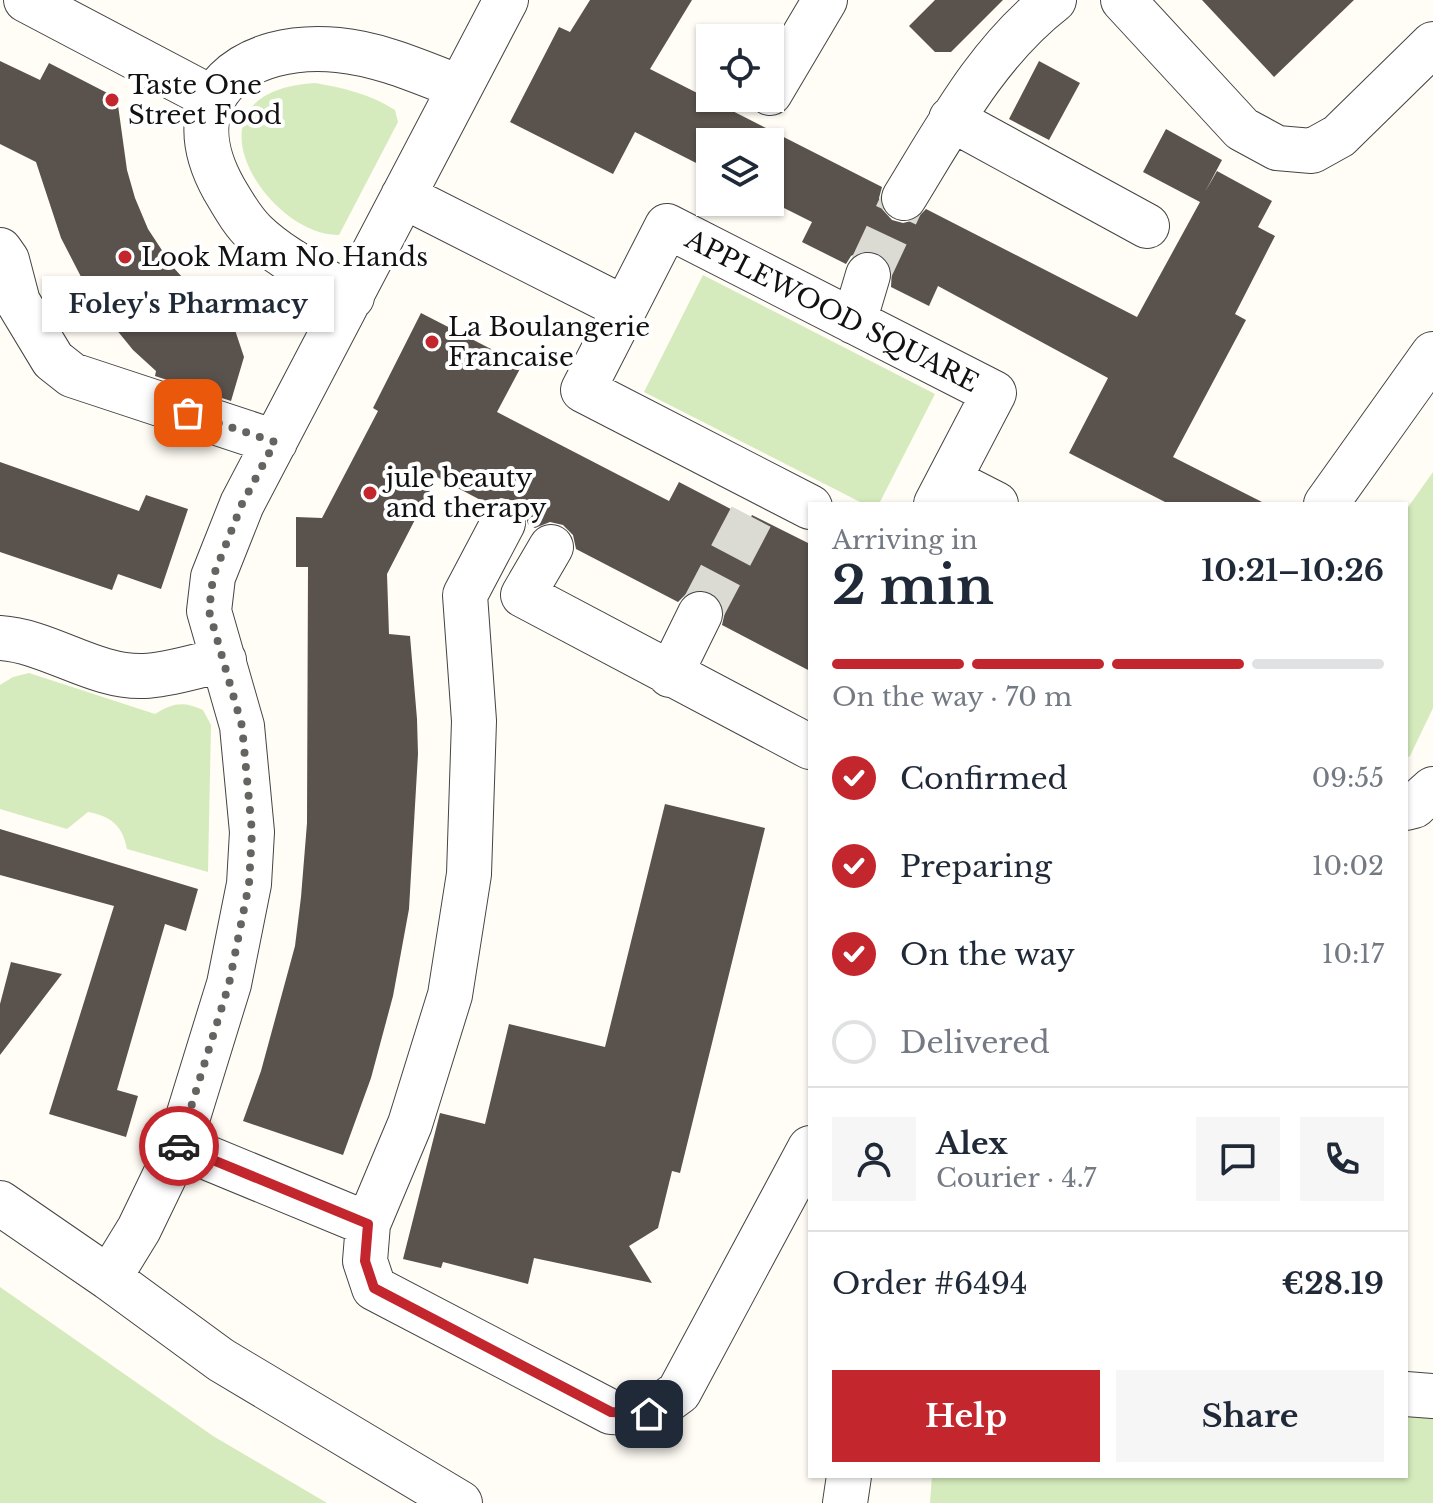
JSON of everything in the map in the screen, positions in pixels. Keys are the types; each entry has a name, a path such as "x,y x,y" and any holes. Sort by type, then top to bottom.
{"street":[{"path":"26,0 212,98"},
{"path":"109,1278 139,1229 179,1146 229,984 249,884 252,832 242,726 209,611 213,577 242,504 506,0"},
{"path":"784,69 825,0"},
{"path":"1123,0 1242,129 1277,148 1312,151 1339,136 1433,44"},
{"path":"904,198 951,119 1036,5"},
{"path":"352,297 255,233 235,208 212,168 205,137 206,116 212,98 225,80 245,65 288,52 336,49 382,58 459,87"},
{"path":"951,119 1147,226"},
{"path":"403,196 624,308"},
{"name":"APPLEWOOD SQUARE","path":"808,507 760,500 583,390 667,226 994,393 943,492 987,502"},
{"path":"0,250 7,260 18,302 53,360 72,375 275,442"},
{"path":"854,322 868,275"},
{"path":"1327,502 1433,354"},
{"path":"503,523 465,595 474,721 470,859 450,995 410,1124 368,1224 365,1261 374,1288 611,1412 649,1414 679,1392 808,1152"},
{"path":"551,547 523,595 808,746"},
{"path":"670,675 700,614"},
{"path":"0,638 21,639 106,669 143,676 224,660"},
{"path":"1408,808 1433,789"},
{"path":"179,1146 368,1224"},
{"path":"0,1203 221,1360 460,1503"},
{"path":"1408,1394 1433,1396"},
{"path":"845,1503 849,1478"}],"green space":[{"path":"315,83 376,100 395,110 398,122 339,235 312,229 285,213 263,190 247,163 241,136 249,111 272,92"},
{"path":"703,275 935,394 880,502 860,502 644,392"},
{"path":"1433,472 1433,708 1408,757 1408,507"},
{"path":"29,673 155,714 178,704 203,710 211,725 208,872 127,849 115,823 96,814 88,812 67,829 0,809 0,685 13,677"},
{"path":"0,1287 213,1436 327,1503 0,1503"},
{"path":"1408,1410 1433,1411 1433,1503 930,1503 932,1478 1408,1478"}],"building":[{"path":"590,0 692,0 650,69 696,92 696,112 735,112 766,128 696,128 696,163 635,132 613,174 510,122 559,27 570,32"},
{"path":"935,0 1003,0 951,52 935,52 909,26"},
{"path":"1202,0 1354,0 1274,77"},
{"path":"0,61 40,80 49,63 117,98 127,170 148,229 173,267 200,297 233,324 244,357 231,401 155,376 156,371 133,350 94,302 61,238 36,162 0,144"},
{"path":"1039,61 1080,83 1049,140 1009,119"},
{"path":"1166,129 1222,160 1205,192 1217,171 1272,201 1258,227 1275,236 1235,314 1246,320 1173,457 1262,502 1165,502 1069,453 1108,378 938,286 929,306 891,287 892,268 886,257 876,251 861,251 851,256 846,264 802,242 812,222 784,208 784,137 882,187 879,198 882,209 892,220 903,223 915,220 926,209 1137,317 1200,202 1143,172"},
{"path":"421,313 522,365 497,412 669,501 679,482 750,519 752,515 808,543 808,670 722,625 725,612 712,592 698,589 678,602 576,549 573,535 563,525 550,522 535,528 528,524 524,510 514,501 501,498 488,504 437,477 387,574 389,634 410,636 417,719 418,754 409,909 393,996 371,1078 343,1155 243,1121 261,1071 295,946 301,897 307,823 308,567 296,567 296,517 322,518 378,411 373,408"},
{"path":"0,462 139,511 146,495 188,509 161,589 118,574 112,590 0,552"},
{"path":"665,804 765,828 680,1173 672,1171 658,1228 629,1246 652,1283 534,1258 528,1284 443,1262 441,1268 403,1259 440,1113 485,1124 509,1024 605,1047"},
{"path":"0,829 198,889 186,931 165,924 117,1090 138,1096 126,1137 49,1114 114,906 0,875"},
{"path":"11,962 62,974 0,1055 0,1004"}],"tunnel":[{"path":"868,275 904,198"},
{"path":"700,614 752,515"}],"way so far":[{"path":"179,1146 229,984 249,884 252,832 242,726 209,611 213,577 242,504 275,442 188,413"}],"place":[{"name":"Taste One Street Food","path":"112,100"},
{"name":"Look Mam No Hands","path":"125,257"},
{"name":"La Boulangerie Francaise","path":"432,342"},
{"name":"Foley's Pharmacy","path":"188,413"},
{"name":"jule beauty and therapy","path":"370,493"}],"route":[{"path":"179,1146 368,1224 365,1261 374,1288 611,1412 649,1414"}]}
